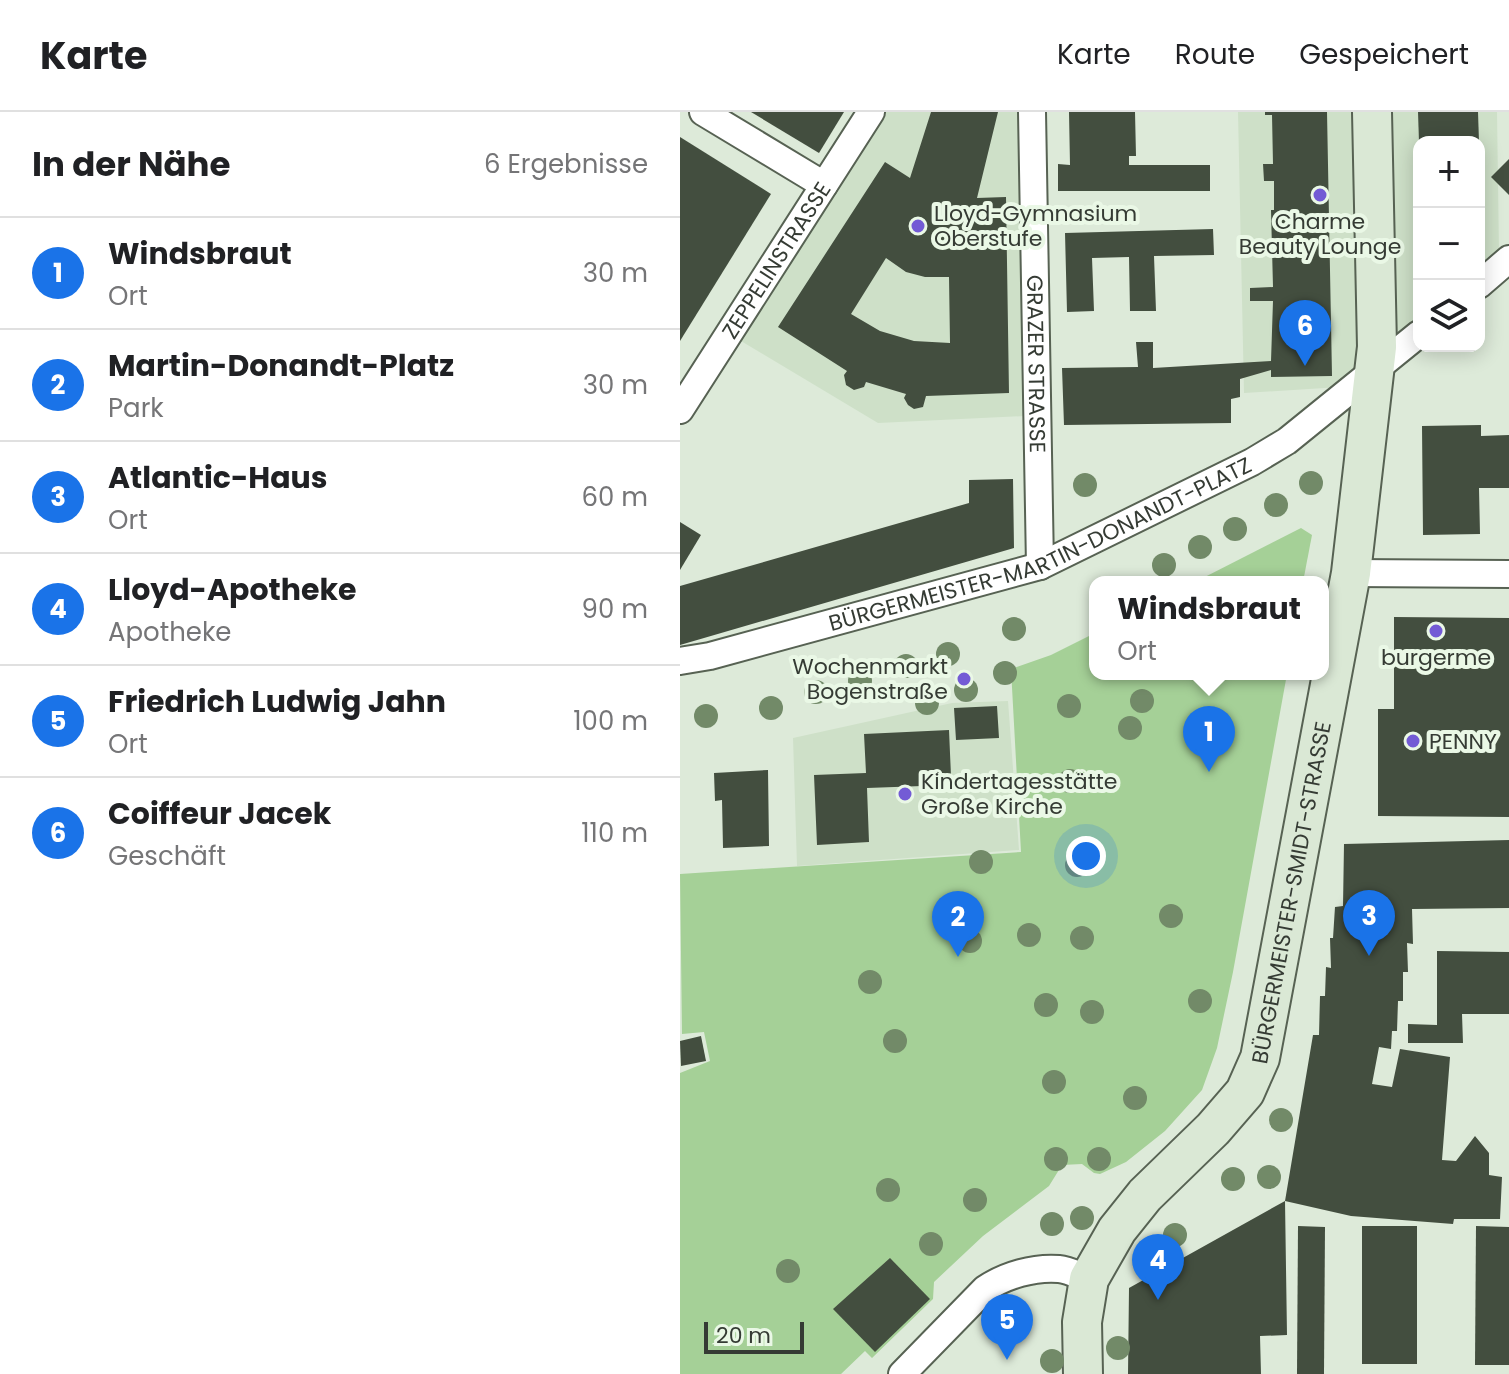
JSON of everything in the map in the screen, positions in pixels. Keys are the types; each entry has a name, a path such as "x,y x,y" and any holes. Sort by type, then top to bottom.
{"street":[{"path":"703,112 824,185"},
{"name":"ZEPPELINSTRASSE","path":"680,410 871,112"},
{"name":"GRAZER STRASSE","path":"1032,112 1040,566"},
{"name":"BÜRGERMEISTER-SMIDT-STRASSE","path":"1083,1374 1082,1322 1089,1279 1117,1230 1145,1195 1213,1129 1245,1092 1253,1076 1268,1021 1351,573 1377,347 1372,112"},
{"path":"1485,280 1509,259"},
{"name":"BÜRGERMEISTER-MARTIN-DONANDT-PLATZ","path":"680,661 710,656 1040,566 1259,458 1287,441 1413,339"},
{"path":"1351,573 1509,574"},
{"path":"902,1374 985,1289 1001,1279 1019,1273 1060,1269 1089,1279"}],"shaded area":[{"name":"Lloyd-Gymnasium Oberstufe","path":"886,112 1021,112 1024,416 878,423 741,341"},
{"path":"1238,112 1497,112 1499,254 1485,266 1485,136 1413,136 1413,326 1340,387 1244,393"},
{"name":"Kindertagesstätte Große Kirche","path":"1008,701 1019,850 797,866 793,738 952,703"}],"green space":[{"path":"1301,528 1312,535 1304,576 1207,576"},
{"path":"1089,636 1089,680 1286,680 1233,972 1217,1048 1202,1090 1165,1131 1126,1162 1100,1174 1082,1164 1062,1165 1049,1186 983,1236 934,1282 933,1299 872,1358 865,1351 841,1374 680,1374 680,1073 710,1061 704,1032 682,1034 680,874 1021,852 1011,669 1051,655"}],"building":[{"path":"751,112 844,112 819,153"},
{"path":"931,112 998,112 977,198 1006,197 1009,393 926,396 923,407 914,409 904,398 906,394 866,382 864,387 854,390 846,385 844,375 847,371 778,327 885,162 910,178","holes":["886,258 906,272 925,277 949,277 950,343 914,341 880,331 851,314"]},
{"path":"1069,112 1135,112 1136,156 1129,156 1129,165 1210,165 1210,191 1058,191 1058,164 1070,165"},
{"path":"1265,112 1327,112 1332,376 1271,377 1271,370 1240,379 1240,397 1231,399 1231,423 1064,425 1062,368 1138,367 1136,342 1153,342 1153,368 1271,361 1273,301 1250,301 1250,288 1273,287 1271,210 1274,210 1274,181 1264,181 1263,164 1273,164 1272,115 1265,115"},
{"path":"1418,112 1478,112 1479,136 1419,136"},
{"path":"680,137 771,194 680,341"},
{"path":"1509,159 1509,195 1491,177"},
{"path":"1213,229 1214,255 1154,256 1156,311 1130,311 1129,257 1092,258 1094,311 1067,312 1065,233"},
{"path":"1481,425 1481,436 1509,435 1509,488 1479,488 1480,534 1423,535 1422,426"},
{"path":"1013,479 1014,548 680,645 680,586 969,503 969,480"},
{"path":"680,522 701,535 680,570"},
{"path":"1394,617 1509,618 1509,817 1378,816 1378,709 1394,709"},
{"path":"997,706 999,738 956,740 954,708"},
{"path":"949,730 951,776 922,777 922,786 867,788 869,842 817,845 814,775 866,773 864,734"},
{"path":"768,770 769,846 723,848 722,800 715,801 714,773"},
{"path":"1509,840 1509,908 1412,909 1413,944 1407,943 1408,972 1403,972 1403,1001 1398,1001 1397,1031 1392,1031 1391,1049 1379,1047 1372,1084 1392,1087 1400,1049 1450,1057 1442,1160 1456,1161 1475,1136 1489,1153 1489,1175 1502,1177 1500,1219 1454,1219 1453,1224 1351,1216 1285,1201 1313,1035 1319,1035 1320,996 1325,996 1326,967 1331,968 1330,938 1333,938 1335,907 1343,906 1344,844"},
{"path":"1437,951 1509,952 1509,1014 1462,1014 1463,1043 1408,1043 1408,1024 1437,1025"},
{"path":"701,1036 706,1061 681,1066 680,1041"},
{"path":"1285,1201 1287,1335 1260,1336 1261,1374 1128,1374 1129,1288"},
{"path":"1298,1226 1325,1227 1324,1374 1297,1374"},
{"path":"1362,1226 1417,1226 1417,1364 1362,1364"},
{"path":"1476,1226 1509,1227 1509,1365 1475,1365"},
{"path":"890,1258 930,1299 875,1352 833,1309"}],"place":[{"name":"Charme Beauty Lounge","path":"1320,195"},
{"name":"Lloyd-Gymnasium Oberstufe","path":"918,226"},
{"name":"Coiffeur Jacek","path":"1305,366"},
{"name":"burgerme","path":"1436,631"},
{"name":"Wochenmarkt Bogenstraße","path":"964,679"},
{"name":"PENNY","path":"1413,741"},
{"name":"Windsbraut","path":"1209,772"},
{"name":"Kindertagesstätte Große Kirche","path":"905,794"},
{"name":"Atlantic-Haus","path":"1369,956"},
{"name":"Martin-Donandt-Platz","path":"958,957"},
{"name":"Lloyd-Apotheke","path":"1158,1300"},
{"name":"Friedrich Ludwig Jahn","path":"1007,1360"}]}
